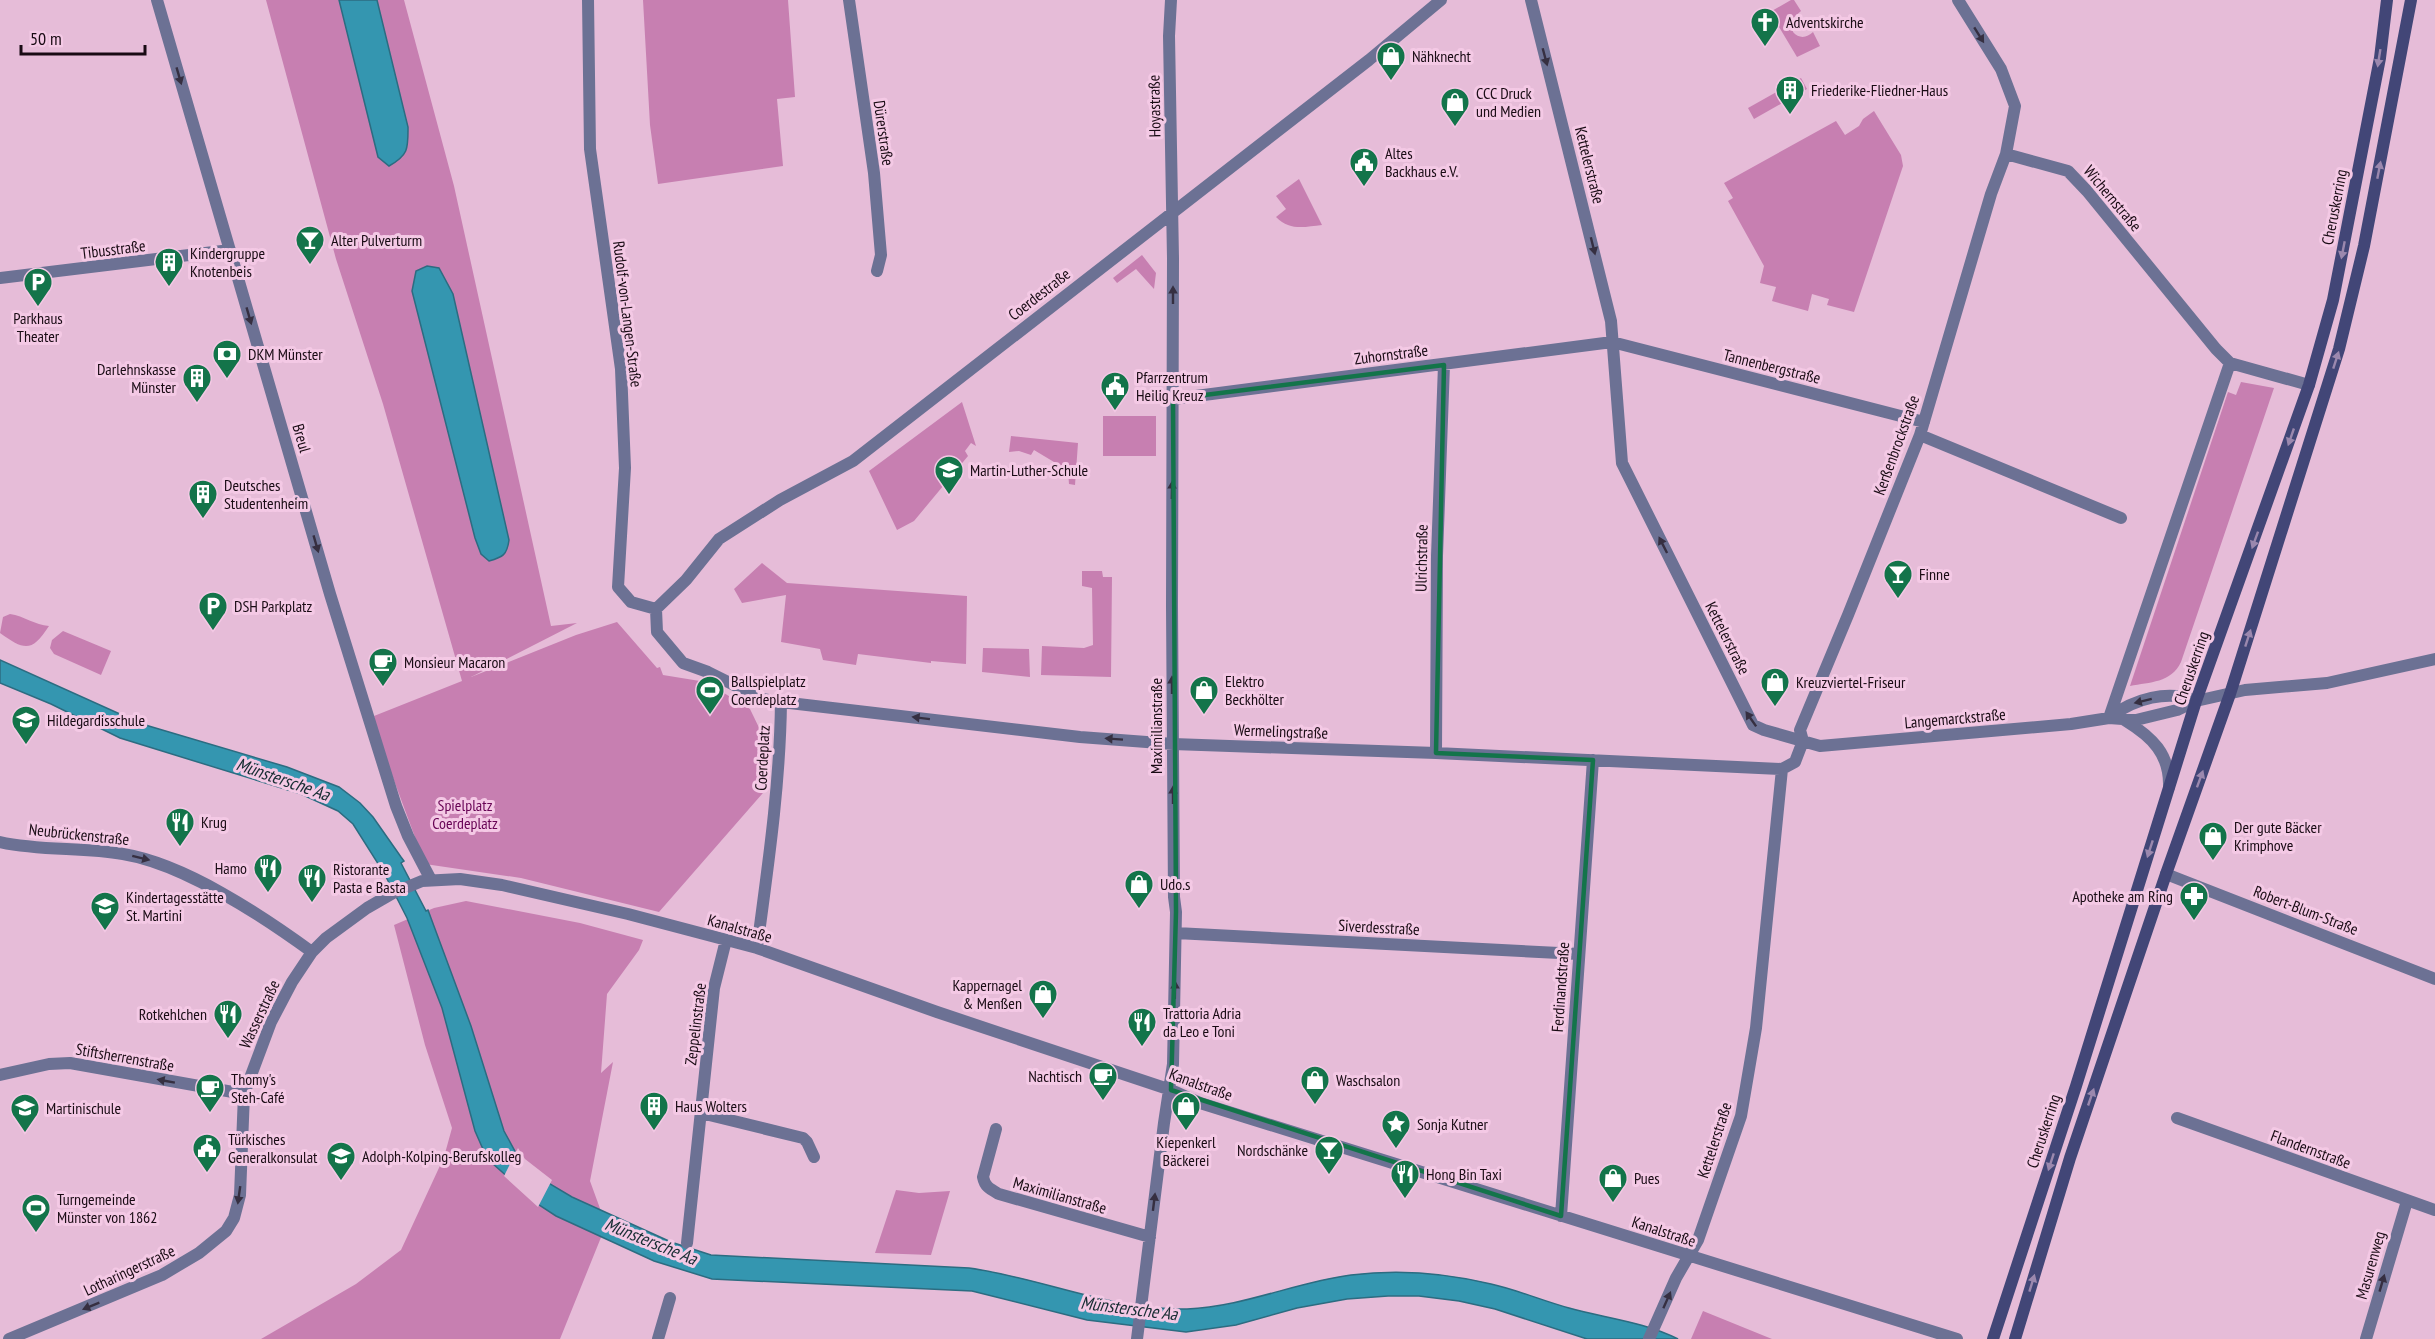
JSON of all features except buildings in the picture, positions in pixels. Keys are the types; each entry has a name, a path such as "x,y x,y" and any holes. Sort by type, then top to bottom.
{"main road":[{"name":"Cheruskerring","path":"1993,1339 2196,701 2309,385 2333,300 2380,58 2387,0"},
{"path":"2015,1339 2070,1158 2166,874 2230,694 2352,302 2411,0"}],"street":[{"name":"Breul","path":"157,0 327,584 402,824 431,880"},
{"name":"Rudolf-von-Langen-Straße","path":"588,0 590,149 621,369 625,468 618,587 631,602 656,609"},
{"name":"Dürerstraße","path":"849,0 874,173 881,255 877,271"},
{"name":"Hoyastraße","path":"1171,0 1169,36 1172,212"},
{"name":"Coerdestraße","path":"656,609 686,579 719,539 780,500 853,461 1369,60 1441,0"},
{"name":"Kettelerstraße","path":"1531,0 1611,321 1622,463 1753,725 1803,741"},
{"path":"1958,0 2004,75 2015,106 2006,154"},
{"name":"Wichernstraße","path":"2006,154 2068,171 2230,363"},
{"name":"Kerßenbrockstraße","path":"1803,741 1800,730 1806,714 1920,435 1990,194 2006,154"},
{"name":"Maximilianstraße","path":"1137,1335 1173,1064 1176,933 1173,744 1172,212"},
{"name":"Tibusstraße","path":"0,278 230,250"},
{"name":"Zuhornstraße","path":"1173,399 1612,342"},
{"name":"Tannenbergstraße","path":"1612,342 1924,422"},
{"path":"2109,718 2230,363 2309,385"},
{"name":"Ulrichstraße","path":"1436,753 1437,556 1444,364"},
{"path":"1920,435 2121,518"},
{"name":"Coerdeplatz","path":"656,609 657,632 682,663 708,672 762,699 781,702 780,753 774,828 757,948"},
{"name":"Langemarckstraße","path":"1803,741 1820,746 2071,724 2109,718 2124,720 2159,715 2196,701 2230,694 2269,687 2327,682 2435,659"},
{"name":"Langemarckstraße","path":"2109,718 2124,707 2156,698 2182,695 2196,701"},
{"name":"Wermelingstraße","path":"781,702 1060,735 1173,744 1436,753 1782,770"},
{"name":"Langemarckstraße","path":"2124,720 2148,735 2161,750 2167,765 2168,794"},
{"path":"1782,770 1795,762 1803,741"},
{"name":"Ferdinandstraße","path":"1561,1216 1593,760"},
{"name":"Kettelerstraße","path":"1649,1339 1698,1240 1741,1116 1756,1028 1782,770"},
{"name":"Neubrückenstraße","path":"0,842 100,850 152,861 181,873 264,917 312,952"},
{"name":"Robert-Blum-Straße","path":"2166,874 2435,979"},
{"name":"Kanalstraße","path":"431,880 460,879 502,885 628,914 757,948 937,1012 1171,1090 1200,1103 1957,1339"},
{"path":"312,952 347,921 393,893 414,883 431,880"},
{"name":"Siverdesstraße","path":"1176,933 1579,954"},
{"name":"Zeppelinstraße","path":"687,1243 714,988 726,940"},
{"name":"Wasserstraße","path":"244,1094 279,1006 312,952"},
{"name":"Stiftsherrenstraße","path":"0,1075 49,1064 70,1063 244,1094"},
{"name":"Lotharingerstraße","path":"9,1339 162,1275 199,1253 226,1231 234,1218 240,1195 244,1094"},
{"path":"701,1113 803,1138 814,1157"},
{"name":"Flandernstraße","path":"2177,1118 2435,1209"},
{"name":"Maximilianstraße","path":"996,1130 983,1177 985,1184 991,1190 1149,1237"},
{"name":"Masurenweg","path":"2366,1339 2407,1201"},
{"path":"658,1339 670,1298"}],"highlighted area":[{"path":"1444,365 1436,753 1593,760 1561,1216 1171,1090 1176,912 1173,399"}],"green space":[{"name":"Spielplatz Coerdeplatz","path":"266,0 404,0 454,186 551,626 577,623 471,677 576,635 617,622 657,668 660,667 663,675 706,682 750,709 765,740 769,786 659,912 521,878 425,864 379,740 374,716 462,681 383,404 336,259"},
{"path":"643,0 788,0 795,97 777,99 783,166 658,184 650,125"},
{"path":"1794,0 1801,11 1791,20 1793,32 1803,37 1813,32 1820,46 1797,57 1770,12"},
{"path":"1801,78 1807,89 1754,119 1748,108"},
{"path":"1874,111 1901,155 1903,166 1854,312 1827,305 1829,299 1812,294 1808,311 1772,301 1776,287 1760,283 1764,266 1728,201 1733,198 1724,183 1836,121 1845,135 1859,126 1863,119"},
{"path":"1299,179 1322,225 1292,226 1276,217 1286,209 1276,196"},
{"path":"1142,255 1156,273 1154,289 1136,269 1117,283 1113,278"},
{"path":"2241,382 2274,388 2181,662 2177,669 2166,678 2130,686 2228,392 2236,395"},
{"path":"962,402 976,446 971,443 965,451 968,456 914,521 897,530 869,471"},
{"path":"1103,416 1156,416 1156,456 1103,456"},
{"path":"1011,436 1078,443 1075,485 1069,484 1068,471 1055,466 1054,462 1034,450 1031,455 1019,451 1009,452"},
{"path":"762,563 787,583 967,596 966,664 931,661 931,663 858,654 856,665 823,660 820,649 781,642 786,595 742,603 734,589"},
{"path":"1082,571 1102,571 1103,577 1112,577 1111,677 1041,675 1042,646 1084,648 1093,645 1092,588 1082,586"},
{"path":"10,614 49,626 38,641 22,646 0,633 3,617"},
{"path":"63,631 111,651 101,675 54,654 50,648 52,640"},
{"path":"983,648 1029,649 1030,677 982,672"},
{"path":"466,901 580,923 643,940 639,950 607,994 601,1073 613,1062 590,1181 606,1225 560,1339 261,1339 356,1284 401,1250 444,1157 452,1128 425,1045 394,925 434,908"},
{"path":"896,1190 919,1193 950,1191 931,1255 875,1253"},
{"path":"1703,1311 1772,1339 1691,1339"}],"water":[{"path":"339,0 377,0 408,127 406,150 389,166 378,157"},
{"path":"427,266 439,268 453,294 509,540 503,555 489,561 481,554 475,538 412,291 416,271"},
{"name":"Münstersche Aa","path":"0,660 142,724 287,767 339,787 360,803 373,817 404,861 401,863 426,911 428,910 471,1026 504,1131 516,1153 550,1184 572,1197 671,1242 711,1255 969,1268 1104,1300 1159,1308 1187,1309 1229,1304 1330,1278 1351,1275 1404,1272 1439,1275 1501,1286 1569,1308 1652,1328 1678,1339 1587,1339 1495,1309 1459,1301 1419,1296 1347,1299 1297,1308 1236,1325 1186,1332 1087,1320 972,1291 712,1279 654,1261 556,1216 539,1205 492,1163 475,1131 442,1008 407,918 384,873 353,824 338,811 301,794 120,738 51,704 0,683"}],"pier":[{"path":"518,1148 525,1159 552,1180 538,1207 504,1176"}],"place":[{"name":"Adventskirche","path":"1765,48"},
{"name":"Nähknecht","path":"1391,82"},
{"name":"Friederike-Fliedner-Haus","path":"1790,116"},
{"name":"CCC Druck und Medien","path":"1455,128"},
{"name":"Altes Backhaus e.V.","path":"1364,188"},
{"name":"Alter Pulverturm","path":"310,266"},
{"name":"Kindergruppe Knotenbeis","path":"169,288"},
{"name":"Parkhaus Theater","path":"38,308"},
{"name":"DKM Münster","path":"227,380"},
{"name":"Darlehnskasse Münster","path":"197,404"},
{"name":"Pfarrzentrum Heilig Kreuz","path":"1115,412"},
{"name":"Martin-Luther-Schule","path":"949,496"},
{"name":"Deutsches Studentenheim","path":"203,520"},
{"name":"Finne","path":"1898,600"},
{"name":"DSH Parkplatz","path":"213,632"},
{"name":"Monsieur Macaron","path":"383,688"},
{"name":"Kreuzviertel-Friseur","path":"1775,708"},
{"name":"Ballspielplatz Coerdeplatz","path":"710,716"},
{"name":"Elektro Beckhölter","path":"1204,716"},
{"name":"Hildegardisschule","path":"26,746"},
{"name":"Krug","path":"180,848"},
{"name":"Der gute Bäcker Krimphove","path":"2213,862"},
{"name":"Hamo","path":"268,894"},
{"name":"Ristorante Pasta e Basta","path":"312,904"},
{"name":"Udo.s","path":"1139,910"},
{"name":"Apotheke am Ring","path":"2194,922"},
{"name":"Kindertagesstätte St. Martini","path":"105,932"},
{"name":"Kappernagel & Menßen","path":"1043,1020"},
{"name":"Rotkehlchen","path":"228,1040"},
{"name":"Trattoria Adria da Leo e Toni","path":"1142,1048"},
{"name":"Nachtisch","path":"1103,1102"},
{"name":"Waschsalon","path":"1315,1106"},
{"name":"Thomy's Steh-Café","path":"210,1114"},
{"name":"Haus Wolters","path":"654,1132"},
{"name":"Kiepenkerl Bäckerei","path":"1186,1132"},
{"name":"Martinischule","path":"25,1134"},
{"name":"Sonja Kutner","path":"1396,1150"},
{"name":"Türkisches Generalkonsulat","path":"207,1174"},
{"name":"Nordschänke","path":"1329,1176"},
{"name":"Adolph-Kolping-Berufskolleg","path":"341,1182"},
{"name":"Hong Bin Taxi","path":"1405,1200"},
{"name":"Pues","path":"1613,1204"},
{"name":"Turngemeinde Münster von 1862","path":"36,1234"}]}
